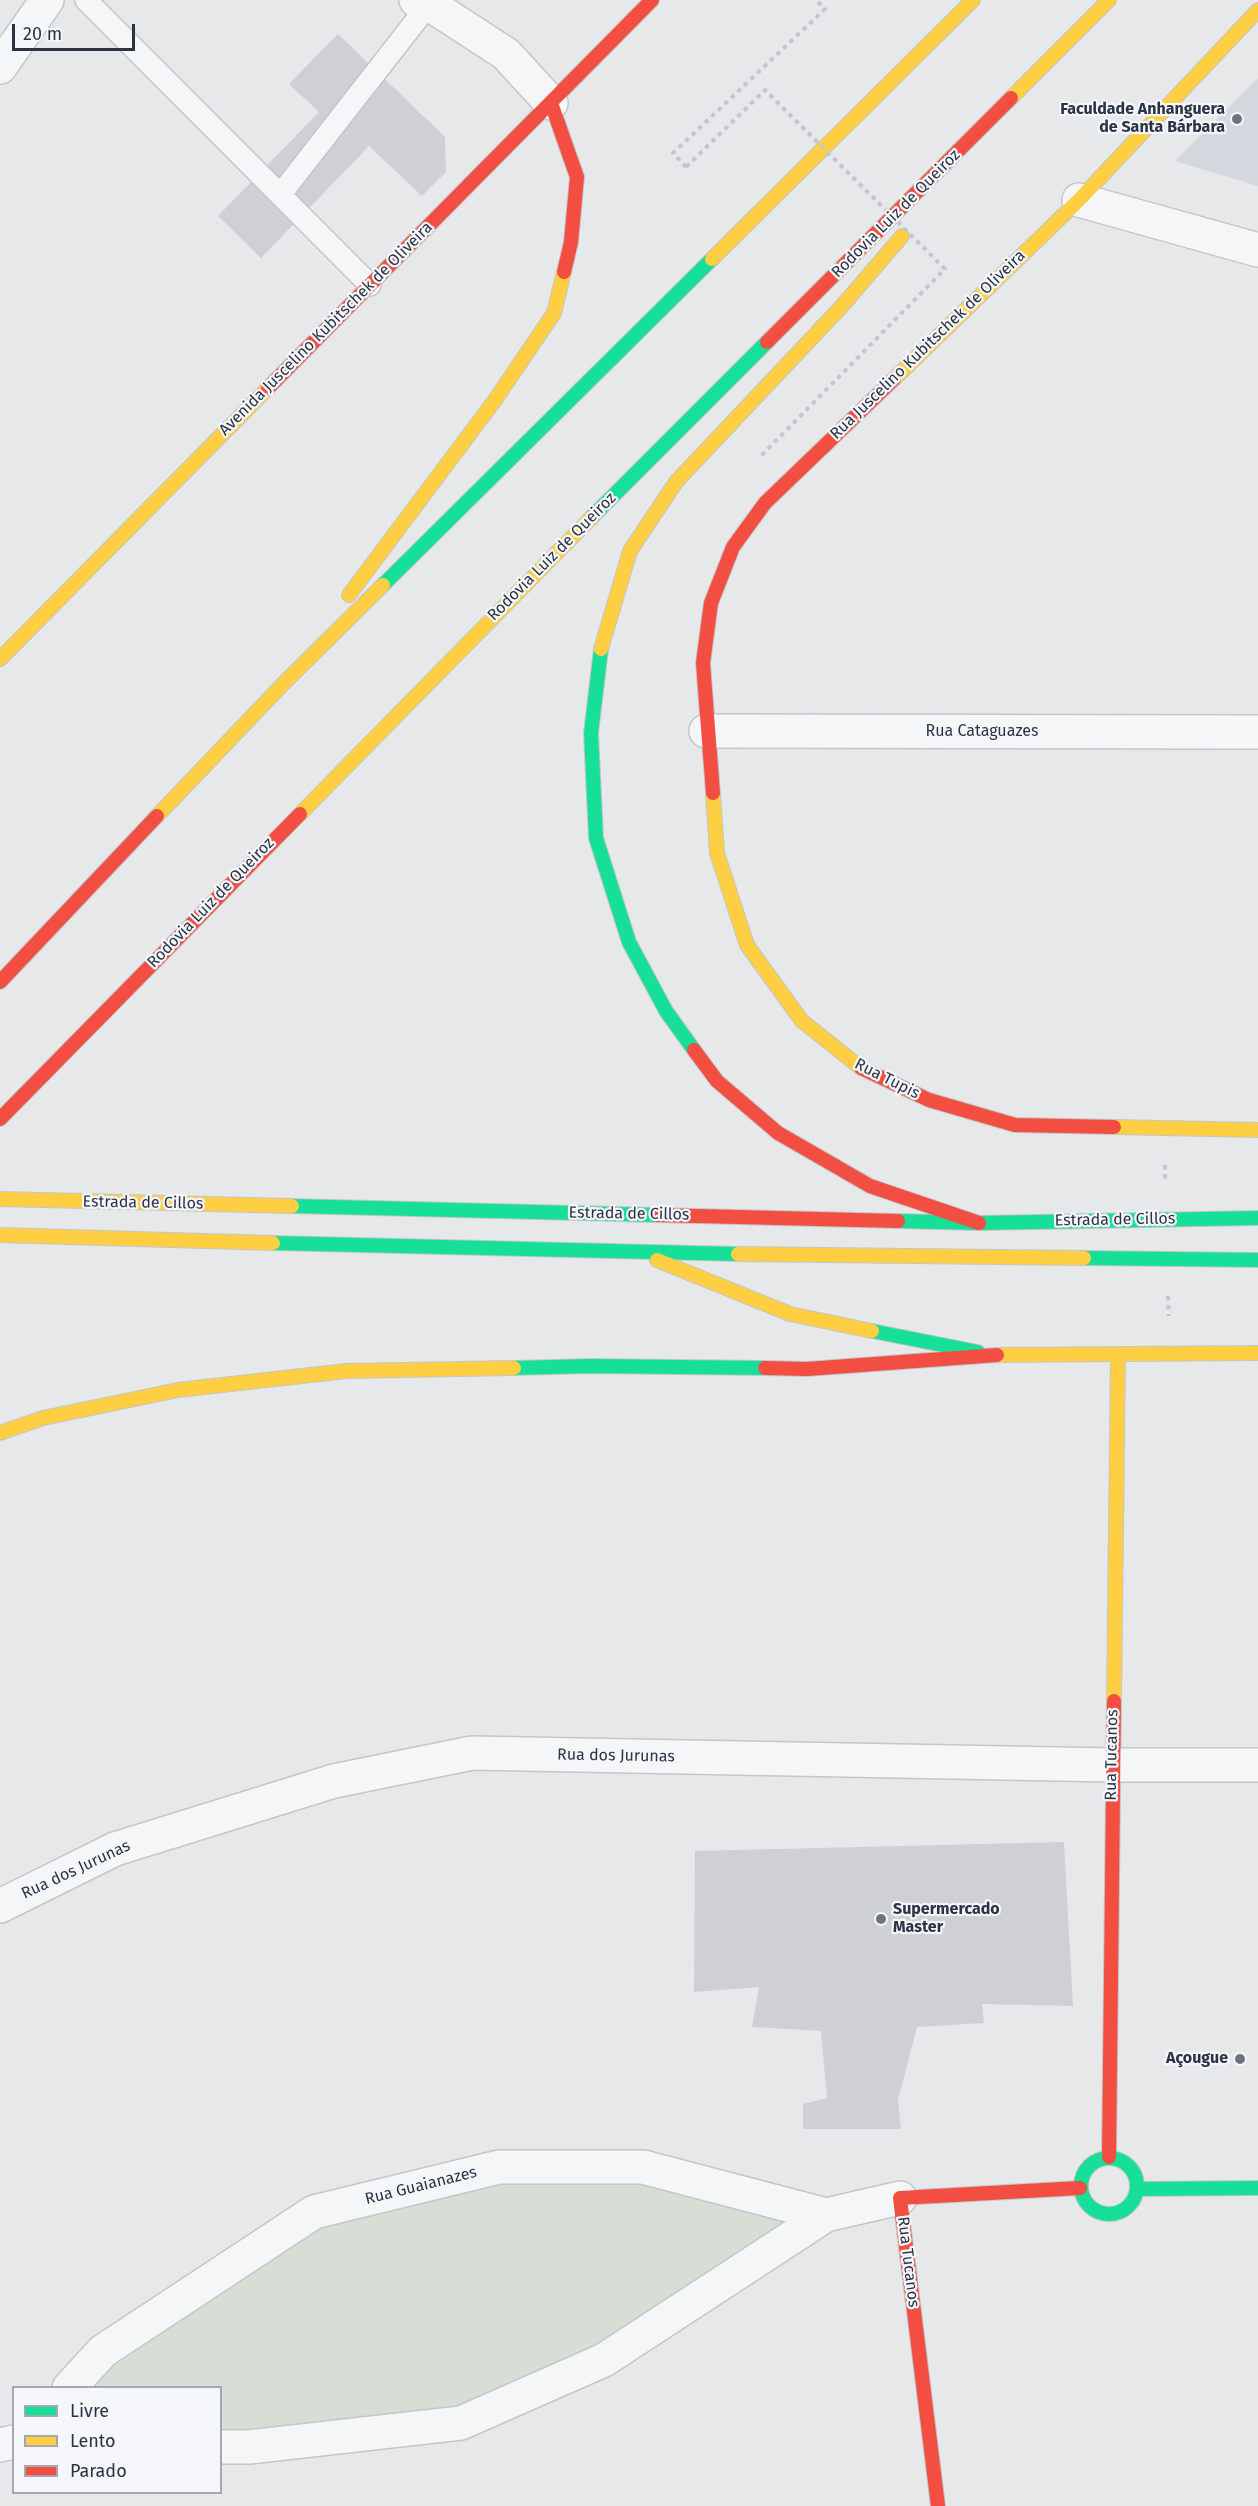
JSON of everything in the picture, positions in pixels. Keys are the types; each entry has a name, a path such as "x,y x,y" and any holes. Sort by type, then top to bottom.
{"main road":[{"name":"Avenida Juscelino Kubitschek de Oliveira","path":"0,658 652,0"},
{"path":"0,982 283,684 973,0"},
{"name":"Rodovia Luiz de Queiroz","path":"0,1119 524,585 1109,0"},
{"name":"Rua Juscelino Kubitschek de Oliveira","path":"706,732 703,663 711,603 734,547 765,503 1078,200 1258,10"},
{"path":"950,179 1059,51"},
{"path":"283,684 495,400 554,313 571,242 577,177 551,103"},
{"path":"912,224 842,306 676,482 630,551 602,642 591,734 596,838 629,942 666,1011 717,1081 778,1134 870,1186 979,1223"},
{"name":"Rua Tupis","path":"706,732 717,853 747,945 802,1021 855,1065 929,1100 1016,1125 1258,1131"},
{"name":"Estrada de Cillos","path":"0,1199 979,1223 1258,1218"},
{"path":"0,1235 641,1253 1258,1260"},
{"path":"641,1253 790,1314 997,1355"},
{"path":"0,1433 43,1418 178,1390 346,1371 591,1366 807,1369 997,1355 1258,1353"},
{"name":"Rua Tucanos","path":"1109,2157 1118,1354"},
{"path":"1109,2157 1121,2160 1130,2167 1136,2177 1137,2189 1133,2200 1125,2209 1114,2214 1102,2214 1091,2209 1084,2200 1080,2188 1082,2176 1088,2167 1097,2159 1109,2157"},
{"name":"Rua Tucanos","path":"938,2506 900,2198 1080,2188"},
{"path":"1137,2189 1258,2188"}],"street":[{"path":"0,67 47,0"},
{"path":"423,2 506,54 551,103"},
{"path":"1078,200 1258,250"},
{"name":"Rua Cataguazes","path":"706,732 1258,732"},
{"name":"Rua dos Jurunas","path":"0,1906 115,1849 334,1781 471,1754 1112,1765 1258,1765"},
{"name":"Rua Guaianazes","path":"71,2386 103,2351 314,2212 499,2167 642,2167 826,2215"},
{"name":"Rua Guaianazes","path":"222,2447 249,2447 461,2423 604,2360 826,2215 900,2198"}],"lane":[{"path":"86,0 370,285"},
{"path":"280,195 423,2"}],"path":[{"path":"760,457 945,269 765,90 686,166 673,153 825,9 816,0"}],"shaded area":[{"name":"Faculdade Anhanguera de Santa Bárbara","path":"1258,78 1258,186 1175,161"},
{"path":"499,2167 643,2167 826,2215 461,2423 222,2447 222,2386 72,2386 314,2212"}],"building":[{"path":"338,34 445,137 446,172 422,196 369,146 261,258 218,216 319,112 289,84"},
{"name":"Supermercado Master","path":"1064,1842 1073,2006 982,2004 984,2023 917,2027 898,2100 901,2129 803,2129 803,2104 827,2098 821,2031 752,2027 759,1987 694,1992 695,1851"}],"traffic: fast":[{"path":"383,585 712,259"},
{"path":"591,518 767,342"},
{"path":"601,649 591,733 596,838 629,942 666,1011 694,1050"},
{"path":"292,1206 657,1215"},
{"path":"898,1221 979,1223 1258,1218"},
{"path":"273,1243 738,1254"},
{"path":"1084,1258 1258,1260"},
{"path":"872,1331 978,1352"},
{"path":"514,1368 591,1366 765,1368"},
{"path":"1104,2158 1114,2158 1129,2166 1135,2175 1137,2186 1135,2197 1129,2206 1114,2214 1104,2214 1093,2209 1086,2202 1081,2191 1081,2181 1086,2170 1093,2163 1104,2158"},
{"path":"1137,2189 1258,2188"}],"traffic: slow":[{"path":"712,259 973,0"},
{"path":"1011,98 1109,0"},
{"path":"894,379 1079,200 1258,10"},
{"path":"601,649 630,551 676,482 842,306 902,236"},
{"path":"349,595 495,400 554,313 564,272"},
{"path":"0,659 268,388"},
{"path":"300,814 591,518"},
{"path":"157,816 283,684 383,585"},
{"path":"713,793 717,853 747,945 802,1021 861,1068"},
{"path":"1114,1127 1258,1130"},
{"path":"0,1199 292,1206"},
{"path":"0,1235 273,1243"},
{"path":"738,1254 1084,1258"},
{"path":"657,1260 790,1314 872,1331"},
{"path":"997,1355 1258,1353"},
{"path":"1114,1701 1118,1354"},
{"path":"0,1433 43,1418 178,1390 346,1371 514,1368"}],"traffic: jam":[{"path":"268,388 652,0"},
{"path":"767,342 1011,98"},
{"path":"551,103 577,177 571,242 564,272"},
{"path":"713,793 703,663 711,603 733,547 765,503 894,379"},
{"path":"0,1119 300,814"},
{"path":"0,982 157,816"},
{"path":"694,1050 717,1081 778,1133 870,1186 979,1223"},
{"path":"861,1068 929,1100 1015,1125 1114,1127"},
{"path":"657,1215 898,1221"},
{"path":"765,1368 807,1369 997,1355"},
{"path":"1109,2157 1114,1701"},
{"path":"938,2506 900,2198 1080,2188"}],"place":[{"name":"Faculdade Anhanguera de Santa Bárbara","path":"1237,119"},
{"name":"Supermercado Master","path":"881,1919"},
{"name":"Açougue","path":"1240,2059"}]}
